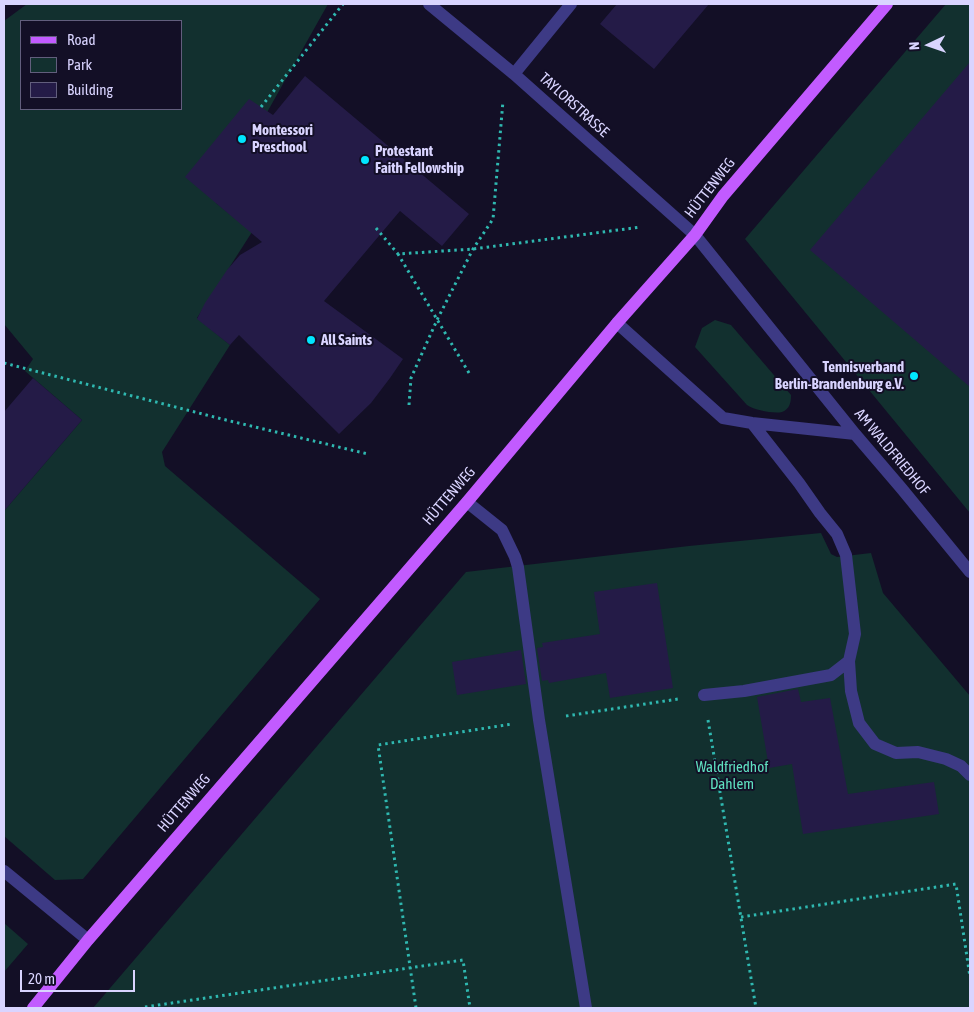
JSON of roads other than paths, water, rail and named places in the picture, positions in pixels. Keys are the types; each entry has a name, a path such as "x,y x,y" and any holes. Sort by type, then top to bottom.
{"main road":[{"name":"HÜTTENWEG","path":"32,1008 88,940 467,502 617,323 695,235 722,196 887,4"}],"street":[{"name":"TAYLORSTRASSE","path":"429,4 514,74 695,235"},
{"path":"514,74 571,4"},
{"name":"AM WALDFRIEDHOF","path":"695,235 855,434 970,572"},
{"path":"617,323 723,418 855,434"},
{"path":"752,423 837,534 846,555 856,634 848,661 851,691 860,723 875,744 896,753 918,752 946,758 961,766 970,775"},
{"path":"467,502 502,530 518,567 539,720 586,1008"},
{"path":"704,695 744,691 831,675 848,661"},
{"path":"4,871 88,940"}],"place":[{"name":"Montessori Preschool","path":"242,139"},
{"name":"Protestant Faith Fellowship","path":"365,160"},
{"name":"All Saints","path":"311,340"},
{"name":"Tennisverband Berlin-Brandenburg e.V.","path":"914,376"}],"park label":[{"name":"Waldfriedhof Dahlem","path":"732,776"}]}
